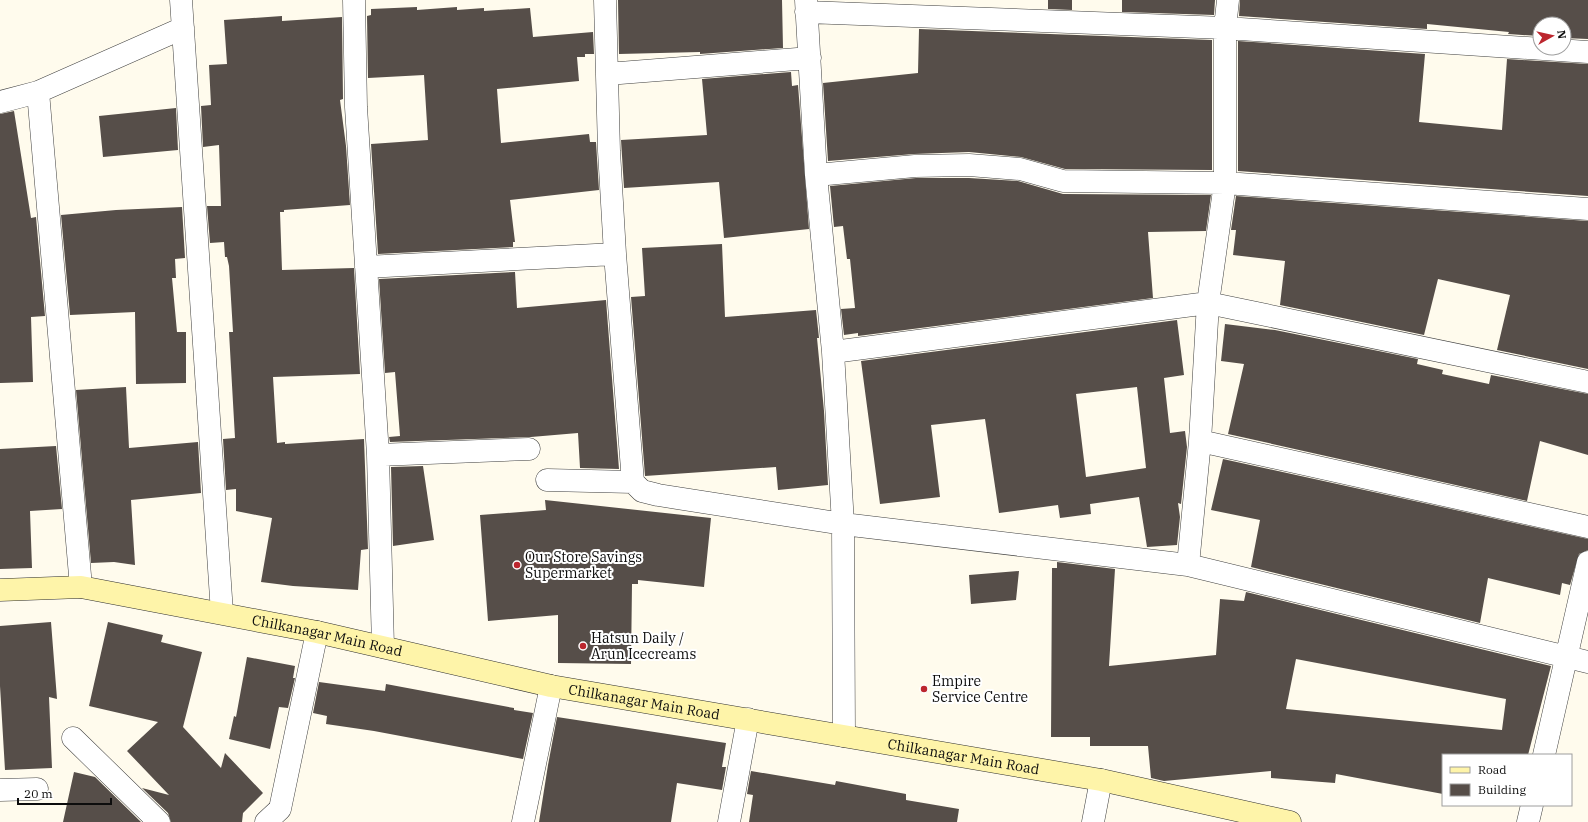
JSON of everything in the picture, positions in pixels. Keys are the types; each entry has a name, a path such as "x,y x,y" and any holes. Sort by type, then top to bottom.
{"main road":[{"name":"Chilkanagar Main Road","path":"0,590 81,587 316,632 551,686 1101,780 1290,822"}],"street":[{"path":"181,0 222,613"},
{"path":"354,0 356,107 378,455 383,647"},
{"path":"605,0 615,254 633,482 642,491 658,495 842,524 1188,565 1588,662"},
{"path":"1188,565 1200,441 1208,303 1225,183 1226,28 1228,0"},
{"path":"844,736 842,524 834,352 816,175 806,6 1226,28 1588,52"},
{"path":"0,102 38,92 183,28"},
{"path":"607,74 810,58"},
{"path":"38,92 81,587"},
{"path":"816,175 915,166 970,165 1020,169 1063,181 1225,183 1588,209"},
{"path":"366,267 615,254"},
{"path":"834,352 1208,303 1588,382"},
{"path":"1200,441 1588,527"},
{"path":"378,455 529,450"},
{"path":"547,480 633,482"},
{"path":"1544,754 1588,562"},
{"path":"266,822 280,809 316,632"},
{"path":"523,822 551,686"},
{"path":"728,822 748,719"},
{"path":"73,738 159,822"},
{"path":"1093,822 1101,780"},
{"path":"0,790 37,789"},
{"path":"1528,822 1532,806"}],"building":[{"path":"618,0 782,0 783,48 700,54 700,52 619,54"},
{"path":"1048,0 1072,0 1072,10 1048,9"},
{"path":"1122,0 1215,0 1214,15 1122,12"},
{"path":"1240,0 1588,0 1588,39 1572,38 1572,16 1532,16 1532,36 1427,24 1427,29 1239,16"},
{"path":"417,7 417,10 457,7 457,10 484,8 484,11 530,8 533,37 593,32 594,54 585,54 585,57 577,57 579,81 497,89 501,143 589,134 590,142 596,142 599,190 510,200 515,242 513,242 513,247 378,254 371,144 428,140 424,75 368,78 367,16 371,15 371,9"},
{"path":"282,16 282,21 342,17 343,99 340,100 346,146 350,205 284,210 284,212 280,212 282,270 354,268 360,374 273,377 277,443 285,442 285,444 364,439 368,549 361,550 358,590 293,586 261,582 272,518 236,511 236,489 226,490 223,439 235,438 229,332 233,332 229,266 227,257 225,257 224,242 210,243 207,206 221,206 219,145 203,147 201,106 211,105 209,65 227,64 224,20"},
{"path":"919,29 1212,40 1212,170 1065,169 1021,157 969,152 914,154 828,161 823,83 918,73"},
{"path":"1238,41 1425,54 1419,122 1502,130 1507,59 1588,64 1588,196 1238,171"},
{"path":"791,72 792,86 798,85 809,229 724,238 719,182 624,188 621,140 707,135 702,79"},
{"path":"176,108 178,150 103,157 99,116"},
{"path":"14,111 31,218 36,217 45,316 31,317 33,382 0,383 0,114"},
{"path":"916,178 969,178 1018,181 1063,194 1211,195 1206,231 1148,232 1153,298 858,336 858,333 844,335 841,309 855,308 850,259 847,259 843,226 834,227 830,186"},
{"path":"1236,196 1588,221 1588,369 1497,350 1510,295 1438,279 1424,335 1280,305 1285,261 1233,255 1236,230 1231,230"},
{"path":"182,207 185,258 175,259 176,278 172,278 177,332 186,332 186,383 136,384 135,312 70,315 61,215 116,210"},
{"path":"722,244 725,317 816,310 828,485 778,490 776,467 645,476 631,297 645,296 642,248"},
{"path":"515,272 517,308 606,300 619,469 580,468 578,433 531,437 390,442 389,437 400,436 395,372 385,373 379,279"},
{"path":"1177,320 1184,375 1164,378 1170,433 1185,431 1187,447 1181,504 1178,503 1180,517 1177,545 1147,547 1139,497 1090,504 1091,514 1060,518 1058,505 999,513 985,419 931,425 940,497 880,504 861,361","holes":["1137,387 1146,468 1086,477 1076,394"]},
{"path":"1225,324 1275,330 1418,359 1417,364 1443,370 1442,374 1489,384 1491,375 1588,394 1588,455 1540,441 1527,501 1228,434 1244,364 1221,361"},
{"path":"126,387 129,448 198,442 201,493 131,500 135,565 114,562 91,563 76,390"},
{"path":"56,446 62,509 30,511 32,568 0,569 0,449"},
{"path":"1223,459 1588,539 1588,550 1579,554 1570,585 1562,583 1560,595 1488,578 1480,623 1251,567 1260,520 1211,510"},
{"path":"423,466 434,540 393,546 391,467"},
{"path":"545,500 711,518 704,587 638,580 638,584 632,584 631,664 558,663 558,615 488,621 480,515 546,510"},
{"path":"1057,562 1115,569 1109,666 1216,655 1220,599 1244,601 1246,592 1551,666 1528,754 1442,754 1442,794 1336,774 1335,783 1271,778 1271,771 1164,781 1151,778 1148,746 1090,746 1090,737 1051,737 1052,568 1057,568","holes":["1296,659 1506,699 1502,730 1286,709"]},
{"path":"1019,571 1016,600 971,604 969,575"},
{"path":"51,622 57,699 49,697 52,768 5,770 0,686 0,626"},
{"path":"108,622 163,635 161,642 202,652 183,727 221,768 225,753 263,793 243,813 242,822 171,822 168,813 142,788 169,795 127,751 158,722 89,706"},
{"path":"247,657 295,666 293,678 295,678 288,708 279,707 270,749 229,739 234,716 236,717"},
{"path":"319,682 385,691 386,684 514,708 514,710 533,713 523,759 374,731 326,724 327,716 313,713"},
{"path":"557,717 726,743 722,767 726,767 722,790 677,783 671,822 539,822"},
{"path":"751,771 835,785 836,781 906,794 906,800 959,809 957,822 749,822 753,795 747,794"},
{"path":"74,772 95,777 141,822 63,822"}],"place":[{"name":"Our Store Savings Supermarket","path":"517,565"},
{"name":"Hatsun Daily / Arun Icecreams","path":"583,646"},
{"name":"Empire Service Centre","path":"924,689"}]}
